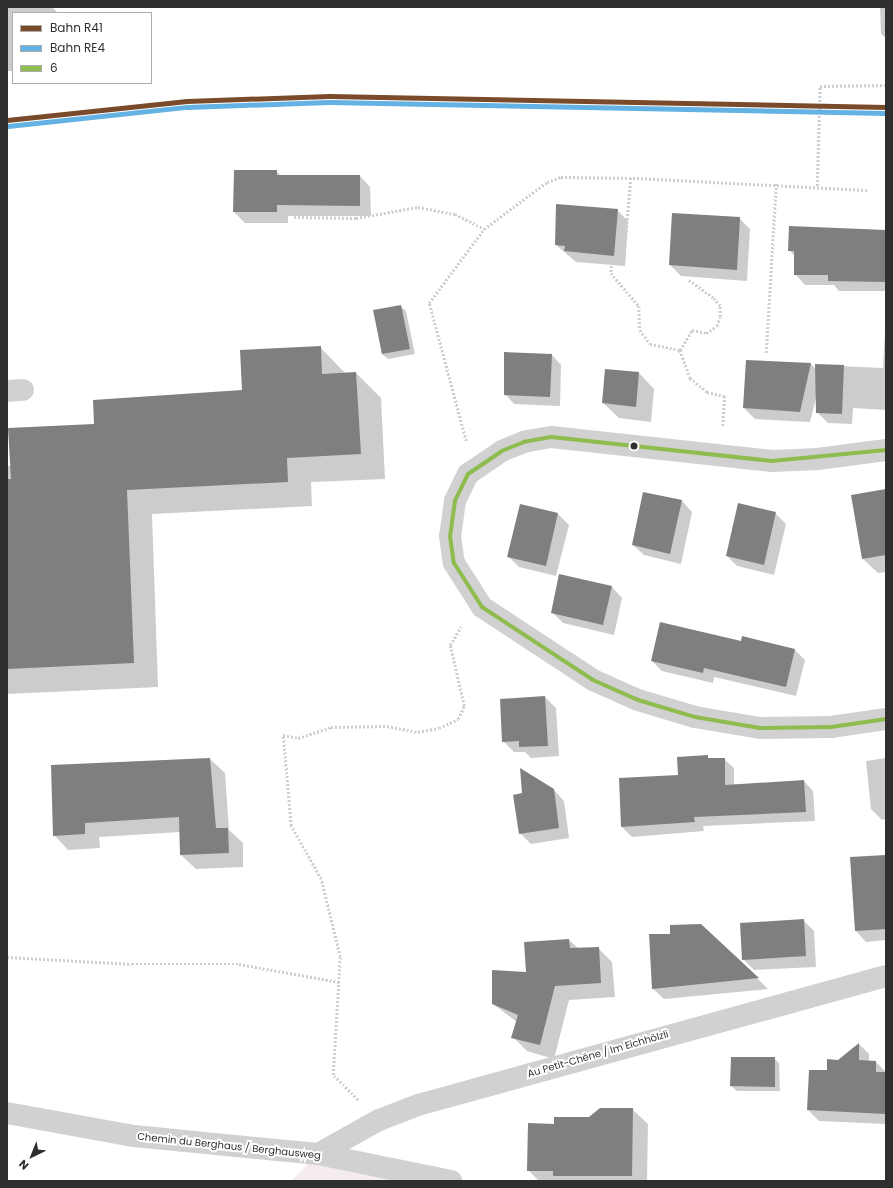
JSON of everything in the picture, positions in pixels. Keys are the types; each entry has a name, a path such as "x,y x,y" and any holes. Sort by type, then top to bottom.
{"street":[{"path":"886,450 780,461 551,437 524,442 481,463 468,474 455,501 450,536 454,564 482,607 593,680 638,700 695,718 760,728 831,727 886,719"},
{"name":"Au Petit-Chêne / Im Eichhölzli","path":"318,1154 379,1120 637,1043 886,976"},
{"name":"Chemin du Berghaus / Berghausweg","path":"7,1113 134,1136 318,1154 451,1181"}],"path":[{"path":"817,186 820,86 886,85"},
{"path":"462,436 428,303 484,229 555,179 631,178 776,183 869,190"},
{"path":"631,178 624,262 612,262 609,266 639,306 640,330 650,344 680,350"},
{"path":"766,353 776,183"},
{"path":"294,217 356,218 418,207 455,214 484,229"},
{"path":"680,350 692,330 706,333 717,326 720,317 720,306 713,298 688,280"},
{"path":"680,350 690,378 707,392 725,396 721,455"},
{"path":"379,1120 333,1075 340,957 321,879 291,826 283,735 298,738 339,727 387,726 418,732 439,728 458,719 464,706 450,645 462,625 482,607"},
{"path":"7,957 132,964 239,964 339,982"}],"shaded area":[{"path":"318,1154 451,1181 291,1181"}],"building":[{"path":"234,170 277,170 277,175 360,175 360,206 277,205 277,212 233,212"},
{"path":"556,204 618,209 614,256 564,251 565,246 555,245"},
{"path":"672,213 740,217 737,270 669,265"},
{"path":"789,226 886,230 886,282 828,281 828,275 794,275 794,251 788,251"},
{"path":"401,305 410,349 382,354 373,310"},
{"path":"321,346 322,374 356,372 361,454 287,458 288,482 127,490 134,663 7,669 7,479 11,479 8,428 94,424 93,400 242,390 240,350"},
{"path":"504,352 552,354 550,397 504,395"},
{"path":"746,360 811,363 800,412 743,408"},
{"path":"815,364 844,365 842,414 816,413"},
{"path":"605,369 639,372 636,407 602,403"},
{"path":"886,489 886,555 862,559 851,495"},
{"path":"643,492 682,500 670,554 632,545"},
{"path":"738,503 776,512 764,565 726,556"},
{"path":"520,504 558,513 546,566 507,557"},
{"path":"559,574 612,586 603,625 551,613"},
{"path":"660,622 741,641 742,636 795,649 786,687 704,668 703,673 651,661"},
{"path":"545,696 548,746 519,747 519,741 502,742 500,699"},
{"path":"708,755 708,758 725,758 725,785 804,780 806,812 694,817 695,822 621,827 619,778 678,775 677,757"},
{"path":"210,758 216,828 228,828 229,853 180,855 179,817 85,823 85,834 53,836 51,765"},
{"path":"520,768 554,789 559,828 519,834 513,795 522,793"},
{"path":"886,855 886,929 855,931 850,857"},
{"path":"804,919 806,956 742,960 740,923"},
{"path":"701,924 759,978 652,989 649,934 670,934 670,925"},
{"path":"569,939 570,948 599,947 601,983 555,986 540,1045 511,1038 518,1015 492,1004 492,970 526,972 524,942"},
{"path":"859,1043 859,1060 876,1061 876,1072 886,1072 886,1114 807,1110 809,1070 827,1070 827,1059 838,1060"},
{"path":"731,1057 775,1057 775,1087 730,1086"},
{"path":"600,1108 633,1108 632,1176 553,1176 553,1171 527,1171 528,1123 554,1124 554,1117 589,1117"}],"rail line":[{"name":"R41","path":"7,120 187,101 329,96 886,107"},
{"name":"RE4","path":"8,126 187,107 329,102 886,113"}],"transit line":[{"name":"6","path":"886,450 772,461 551,437 524,442 502,451 468,474 455,501 450,536 454,563 482,607 593,680 638,700 695,717 760,728 831,727 886,719"}]}
